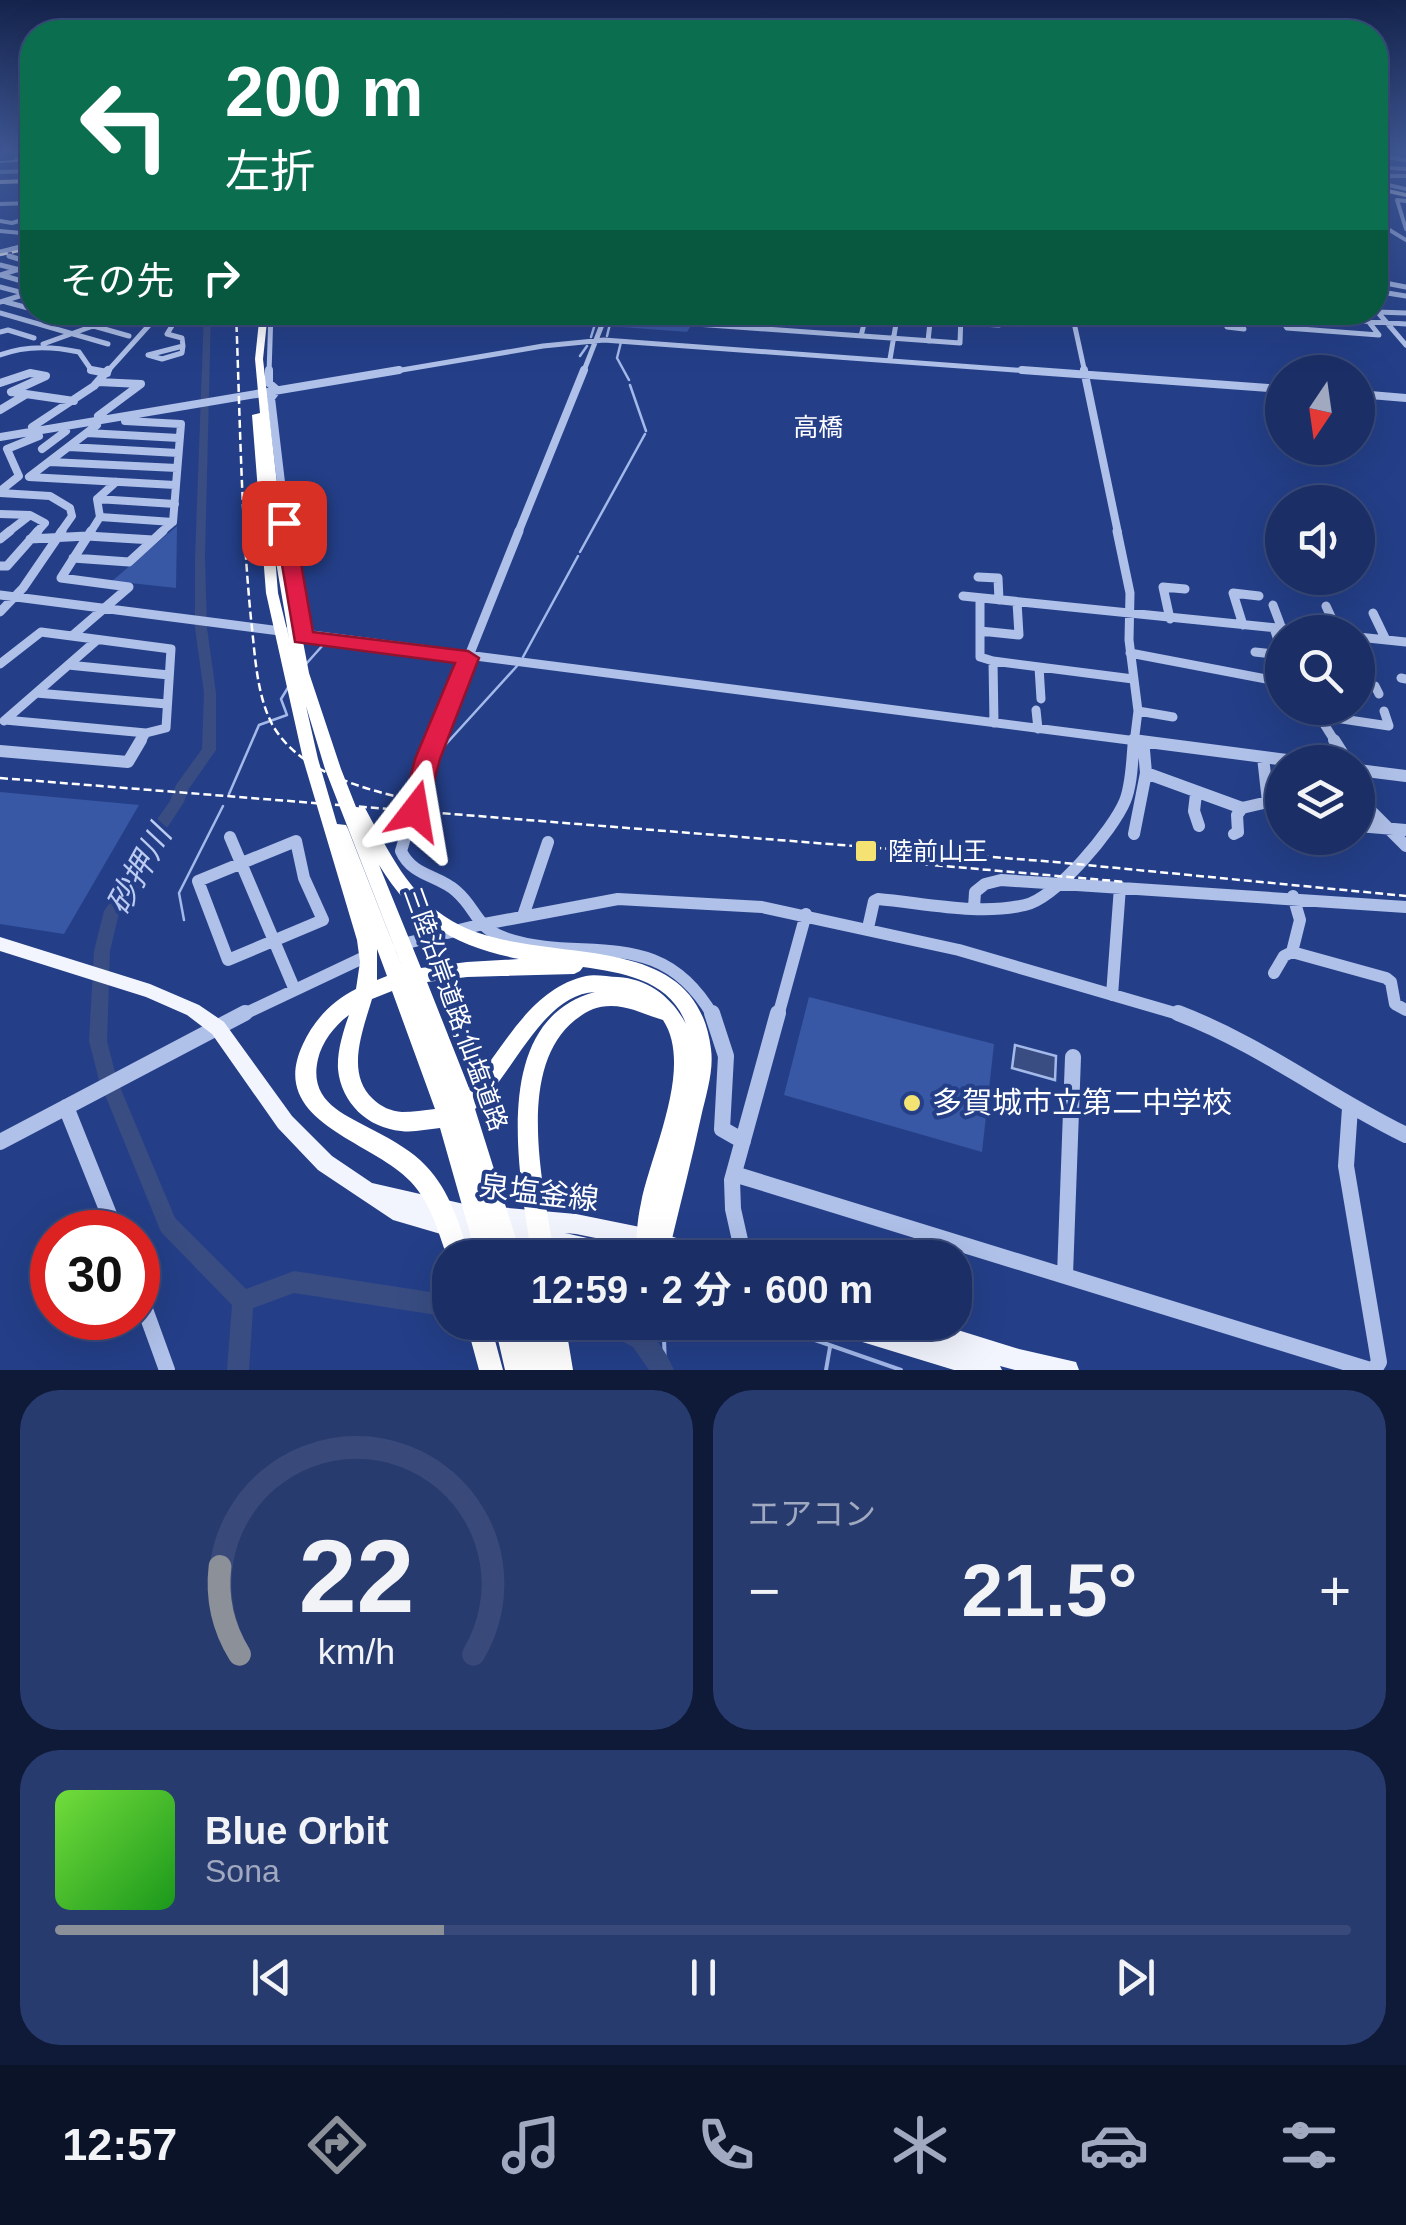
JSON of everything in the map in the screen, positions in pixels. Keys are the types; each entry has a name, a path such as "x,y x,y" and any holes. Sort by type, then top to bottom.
{"highway":[{"name":"三陸沿岸道路;仙塩道路","path":"261,325 252,360 268,566 282,648 302,721 440,1091 484,1240"},
{"name":"三陸沿岸道路;仙塩道路","path":"263,325 260,358 280,565 295,646 321,735 456,1080 505,1240"},
{"path":"302,721 369,960 347,1071 356,1096 378,1116 396,1121 429,1121 474,1100 496,1074 536,1012 575,988 602,983 630,986 652,996 674,1021 684,1046 684,1071 653,1240"},
{"path":"321,735 353,802 405,891 440,923 476,932 525,953 626,965 657,976 675,991 695,1019 702,1062 653,1240"},
{"path":"452,1240 433,1188 408,1161 327,1114 316,1103 306,1077 311,1047 326,1022 370,991 405,978 454,971 577,966 632,970 675,991"},
{"path":"542,1240 530,1100 533,1068 542,1042 557,1021 598,999 644,1003 674,1021"},
{"path":"483,1340 492,1370"},
{"path":"510,1340 517,1370"},
{"path":"532,1340 540,1370"},
{"path":"556,1340 560,1370"}],"main road":[{"name":"泉塩釜線","path":"0,944 150,991 193,1010 218,1028 285,1122 325,1163 400,1213 468,1232 535,1240"},
{"name":"泉塩釜線","path":"362,1189 464,1214 576,1224 624,1240"},
{"path":"892,1340 991,1370"},
{"path":"952,1340 1068,1370"}],"street":[{"path":"1389,231 1406,240"},
{"path":"0,258 20,251"},
{"path":"8,256 20,262"},
{"path":"0,258 19,269"},
{"path":"19,269 0,275 20,281"},
{"path":"1388,324 1406,344"},
{"path":"42,325 108,344"},
{"path":"91,325 129,336"},
{"path":"21,433 75,401 98,382 148,325"},
{"path":"172,325 167,334 182,338 183,346 182,353 162,360 148,356 183,346"},
{"path":"265,325 284,523 303,637"},
{"path":"476,932 460,893 406,863 400,844 415,811 428,759 602,325"},
{"path":"709,325 960,343 961,325"},
{"path":"766,350 777,325"},
{"path":"831,334 834,325"},
{"path":"862,336 864,325"},
{"path":"890,359 896,325"},
{"path":"928,341 930,325"},
{"path":"868,928 874,901 878,899 974,908 1027,904 1057,886 1115,821 1127,797 1137,745 1138,711 1130,653 1130,593 1071,325"},
{"path":"1226,325 1245,332 1241,325"},
{"path":"1286,325 1379,335 1371,325"},
{"path":"1334,325 1340,332"},
{"path":"2,354 37,347 94,326"},
{"path":"0,332 8,330 34,338"},
{"path":"0,440 21,433 416,367 596,341 1265,388"},
{"path":"1,344 19,352"},
{"path":"37,347 75,351 92,371 108,372"},
{"path":"274,390 391,376 416,367"},
{"path":"0,383 30,373 46,376 12,392"},
{"path":"98,382 141,384 98,416 156,410 142,422"},
{"path":"0,383 12,392 75,401"},
{"path":"0,410 27,394"},
{"path":"1375,395 1406,398"},
{"path":"92,423 87,433 29,477 175,486"},
{"path":"0,492 20,476 8,449 26,440 92,423 181,424 173,522 129,562 73,558"},
{"path":"42,449 66,431"},
{"path":"87,433 179,438"},
{"path":"68,447 178,452"},
{"path":"49,462 177,468"},
{"path":"50,496 72,480"},
{"path":"97,499 116,482"},
{"path":"0,492 50,496 72,512 59,538 16,597 0,612"},
{"path":"97,499 175,504"},
{"path":"72,636 129,587 60,578 100,518 97,499"},
{"path":"0,514 30,516 45,523 7,566 0,566"},
{"path":"0,539 30,516"},
{"path":"100,518 173,522"},
{"path":"30,539 88,536 153,540"},
{"path":"978,577 998,578 999,600"},
{"path":"1170,619 1163,587 1185,590"},
{"path":"1243,625 1233,593 1259,596"},
{"path":"0,595 1137,745 1263,758 1265,776"},
{"path":"963,596 1265,627"},
{"path":"980,598 980,657 993,662 1133,678"},
{"path":"980,631 1019,636 1018,602"},
{"path":"1273,606 1275,615"},
{"path":"1326,606 1330,615"},
{"path":"1373,613 1386,643"},
{"path":"1198,622 1202,637"},
{"path":"1220,622 1224,639"},
{"path":"0,664 41,632 171,650 166,728 146,733 2,722"},
{"path":"2,722 97,640"},
{"path":"1375,641 1406,642"},
{"path":"1255,652 1265,653"},
{"path":"1130,653 1265,679"},
{"path":"993,662 994,724"},
{"path":"68,665 169,674"},
{"path":"1038,729 1039,667"},
{"path":"1375,686 1379,694"},
{"path":"36,693 167,704"},
{"path":"1138,711 1173,717"},
{"path":"1375,723 1390,726 1384,711"},
{"path":"0,752 128,762 146,733"},
{"path":"1134,834 1146,773 1144,750 1137,745"},
{"path":"1375,772 1406,776"},
{"path":"1146,773 1242,808 1265,803"},
{"path":"1196,794 1194,811 1199,826"},
{"path":"1234,834 1238,832 1242,808"},
{"path":"1375,814 1406,846"},
{"path":"1375,828 1406,830"},
{"path":"230,837 294,988"},
{"path":"296,841 304,878 323,920 274,940 228,960 198,882 296,841"},
{"path":"523,916 548,842"},
{"path":"974,908 975,892 985,884 1001,880 1292,896 1406,907"},
{"path":"1112,995 1120,887"},
{"path":"1292,896 1300,920 1292,952"},
{"path":"0,1142 294,988 385,950 476,932 523,916 618,899 762,907 806,914 1182,1014 1230,1032 1350,1108 1406,1136"},
{"path":"740,1240 734,1209 734,1174 806,914"},
{"path":"476,932 530,943 633,950 654,958 688,981 701,996 723,1042 727,1075 722,1129 744,1141"},
{"path":"1274,973 1284,956 1292,952 1386,978 1391,982 1395,1004 1406,1010"},
{"path":"1065,1275 1073,1056"},
{"path":"73,1103 109,1210"},
{"path":"734,1174 1372,1370 1378,1362 1346,1166 1350,1108"},
{"path":"0,1151 18,1133"},
{"path":"156,1340 167,1370"}],"shaded area":[{"path":"623,325 691,325 687,332"},
{"path":"177,526 176,588 112,581"},
{"path":"0,792 139,805 64,934 0,924"},
{"path":"809,997 994,1044 982,1152 784,1095"},
{"path":"1015,1045 1056,1056 1055,1080 1012,1068"}],"waterway":[{"name":"砂押川","path":"208,325 200,558 201,628 210,693 209,750 158,829 138,876 112,911 102,951 98,1041 108,1080 168,1225 243,1301"},
{"path":"591,337 595,325"},
{"path":"607,336 610,325"},
{"path":"621,342 617,358 629,380"},
{"path":"580,356 587,346"},
{"path":"630,385 646,431"},
{"path":"580,552 645,434"},
{"path":"523,657 578,556"},
{"path":"306,664 323,645"},
{"path":"437,754 517,666"},
{"path":"229,794 259,725 287,715 281,699 289,686"},
{"path":"184,920 179,893 223,806"},
{"name":"砂押川","path":"243,1301 294,1282 432,1303"},
{"path":"238,1370 243,1301"},
{"name":"砂押川","path":"642,1340 663,1370"},
{"path":"664,1340 665,1370"},
{"path":"815,1340 901,1370"},
{"path":"826,1370 830,1347"}],"railway":[{"path":"0,255 20,251"},
{"path":"236,325 248,581 257,673 267,712 285,742 322,770 366,788 433,804"},
{"path":"0,778 1055,862 1406,896"},
{"path":"887,861 1126,882"}],"place":[{"name":"陸前山王","path":"866,851"},
{"name":"多賀城市立第二中学校","path":"912,1103"}],"district":[{"name":"高橋","path":"818,427"}],"route":[{"path":"284,523 303,637 468,658 428,759 415,811"}]}
